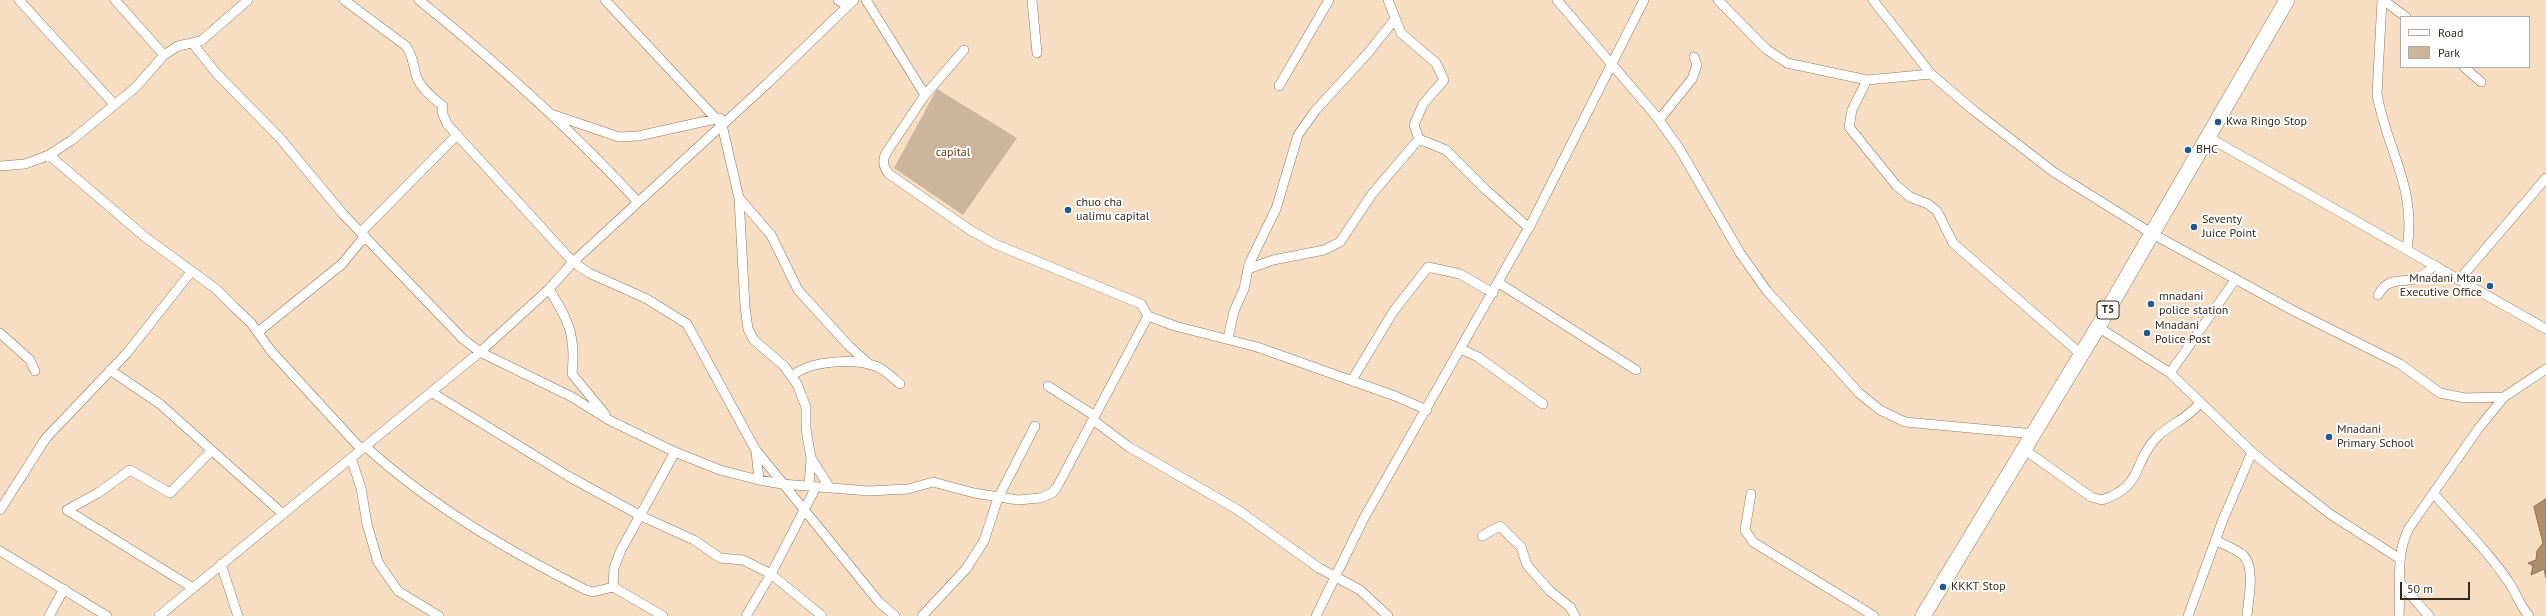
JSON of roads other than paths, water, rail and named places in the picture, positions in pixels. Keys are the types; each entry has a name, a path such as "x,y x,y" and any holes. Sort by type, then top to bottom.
{"highway":[{"name":"T5","path":"1923,616 2082,355 2287,0"}],"street":[{"path":"19,0 114,104"},
{"path":"115,0 164,55"},
{"path":"0,166 25,164 49,155 72,140 147,77 164,55 178,46 193,44 206,38 248,0"},
{"path":"344,0 411,52 416,76 423,87 443,106 444,118 456,136 573,262 589,273 647,299 687,324 756,449 804,512 879,602 895,616"},
{"path":"419,0 473,44 593,153 638,202"},
{"path":"605,0 719,122 739,198 744,307 748,329 754,340 784,366 792,376 803,396 806,407 806,429 811,458 813,486 804,512 771,574 746,616"},
{"path":"838,0 851,3"},
{"path":"866,0 925,95"},
{"path":"1032,0 1037,54"},
{"path":"1279,86 1329,0"},
{"path":"1388,0 1401,33 1436,63 1444,80 1423,104 1414,125 1419,139 1446,150 1485,189 1529,228"},
{"path":"1557,0 1596,43 1610,64 1659,120 1679,148 1740,253 1767,290 1858,393 1880,410 1905,422 2035,434"},
{"path":"1316,616 1364,518 1427,410 1529,228 1610,64 1644,0"},
{"path":"1718,0 1766,49 1788,63 1867,80 1931,74"},
{"path":"1873,0 1931,74 2013,142 2055,173 2151,234 2327,329 2400,364 2440,392 2464,398 2504,397"},
{"path":"2383,0 2377,94 2380,108 2403,176 2410,230 2407,249"},
{"path":"2383,0 2405,16"},
{"path":"549,113 619,137 638,136 719,122 733,115 851,3"},
{"path":"1228,338 1234,311 1244,289 1248,269 1274,215 1298,135 1304,125 1368,53 1395,19"},
{"path":"193,44 217,74 279,137 343,214 463,339 480,352 572,397 609,420 675,452 720,470 782,484 869,492 908,489 933,482 998,498 1040,498 1052,493 1148,316"},
{"path":"964,50 925,95 886,153 883,159 884,169 889,174 970,230 1022,256 1141,304 1148,316 1174,326 1228,338 1352,380 1427,410"},
{"path":"1659,120 1692,79 1697,65 1694,57"},
{"path":"2465,68 2481,82"},
{"path":"1867,80 1852,110 1849,127 1885,175 1910,197 1928,204 1937,211 1953,243 2082,355"},
{"path":"159,616 480,352 549,289 573,262 638,202 719,122"},
{"path":"258,332 342,264 363,234 456,136"},
{"path":"2208,137 2546,329"},
{"path":"1248,269 1273,260 1324,250 1340,242 1372,194 1419,139"},
{"path":"49,155 139,232 191,272 216,289 258,332 271,351 363,447 433,502 491,539 586,590 593,592 613,587 663,616"},
{"path":"2459,280 2546,178"},
{"path":"739,198 771,235 798,290 849,346 870,365"},
{"path":"2378,295 2382,289 2392,281 2419,277 2435,265"},
{"path":"1352,380 1393,312 1428,267 1460,274 1493,293"},
{"path":"0,510 46,438 146,331 191,272"},
{"path":"2170,373 2235,280"},
{"path":"1499,283 1636,370"},
{"path":"549,289 568,319 573,343 572,374 575,380 609,420"},
{"path":"2098,327 2170,373 2252,452 2330,514 2400,559"},
{"path":"0,333 30,360 35,371"},
{"path":"1461,349 1478,357 1543,404"},
{"path":"792,376 801,368 854,362 879,368 900,384"},
{"path":"2399,616 2401,584 2400,559 2403,540 2478,429 2504,397 2546,369"},
{"path":"110,370 160,404 283,514"},
{"path":"1048,386 1094,418 1129,447 1238,510 1335,577 1360,590 1388,616"},
{"path":"430,392 568,476 641,516 694,540 720,558 743,560 771,574 822,616"},
{"path":"2025,450 2091,497 2102,500 2124,490 2156,439 2192,413 2200,403"},
{"path":"922,616 970,563 990,528 998,498 1034,426"},
{"path":"756,449 759,480"},
{"path":"193,588 67,510 98,493 130,470 170,493 211,451"},
{"path":"613,587 614,568 675,452"},
{"path":"2188,616 2216,540 2252,452"},
{"path":"351,458 361,488 367,524 378,562 398,591 439,616"},
{"path":"811,458 830,488"},
{"path":"1751,494 1745,530 1753,542 1786,564 1874,616"},
{"path":"2434,494 2511,585 2517,600 2529,616"},
{"path":"1482,536 1500,526 1521,547 1527,565 1550,591 1570,607 1574,616"},
{"path":"2216,540 2242,554 2246,559 2250,576 2247,616"},
{"path":"0,551 107,616"},
{"path":"221,564 238,616"},
{"path":"2401,584 2429,616"},
{"path":"49,616 64,589"}],"place":[{"name":"Kwa Ringo Stop","path":"2218,122"},
{"name":"BHC","path":"2188,150"},
{"name":"chuo cha ualimu capital","path":"1068,210"},
{"name":"Seventy Juice Point","path":"2194,227"},
{"name":"Mnadani Mtaa Executive Office","path":"2490,286"},
{"name":"mnadani police station","path":"2151,304"},
{"name":"Mnadani Police Post","path":"2147,333"},
{"name":"Mnadani Primary School","path":"2329,437"},
{"name":"KKKT Stop","path":"1943,587"}],"park label":[{"name":"capital","path":"953,153"}]}
